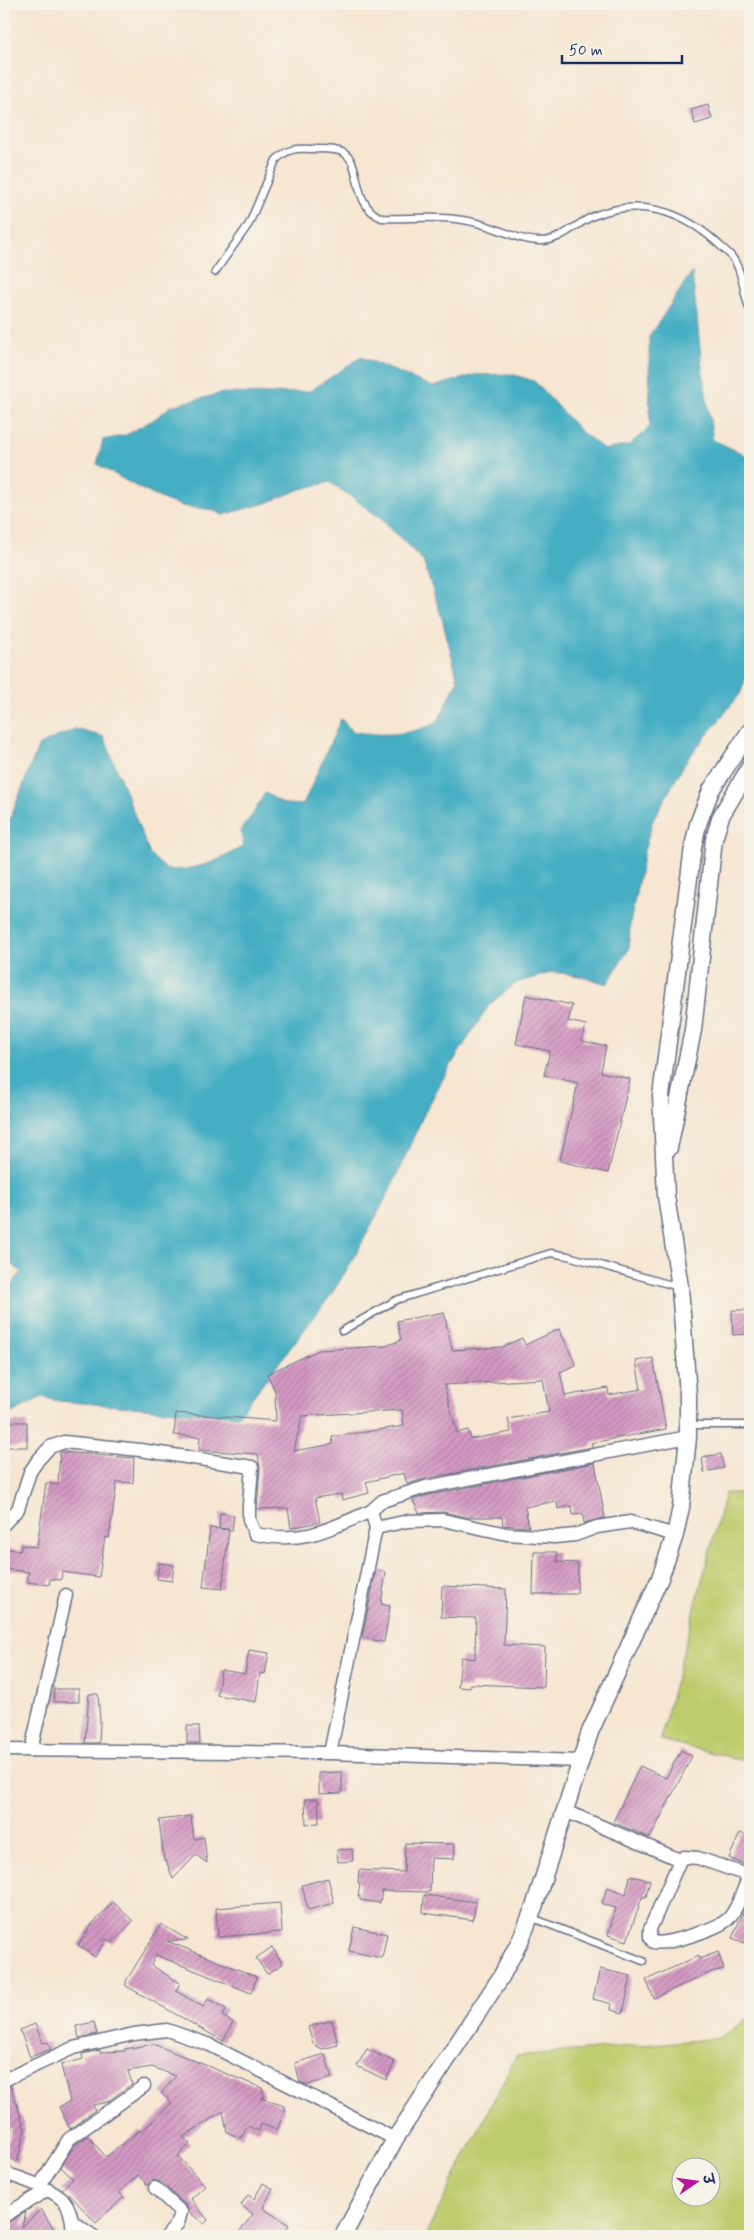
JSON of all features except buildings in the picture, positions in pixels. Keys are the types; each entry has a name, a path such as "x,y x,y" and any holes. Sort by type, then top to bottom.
{"street":[{"path":"343,2236 395,2139 501,1977 530,1917 602,1703 660,1578 675,1535 681,1507 688,1431 688,1395 680,1287 666,1196 661,1096 693,847 698,824 711,790 750,731"},
{"path":"665,1172 692,1037 714,838 721,816 750,768"},
{"path":"4,1524 18,1509 30,1472 38,1460 50,1447 64,1442 140,1450 252,1467 248,1505 249,1520 255,1534 276,1538 296,1538 329,1529 371,1511 382,1501 426,1487 688,1431"},
{"path":"330,1753 376,1528 371,1511"},
{"path":"376,1528 408,1521 442,1520 507,1534 554,1538 575,1535 597,1527 630,1522 675,1535"},
{"path":"31,1750 66,1595"},
{"path":"4,1750 330,1753 581,1761"},
{"path":"565,1811 680,1860"},
{"path":"684,1857 698,1858 750,1876 733,1913 726,1922 665,1943 653,1942 650,1937 650,1928 680,1860 684,1857"},
{"path":"4,2080 73,2048 134,2034 167,2030 210,2045 395,2139"},
{"path":"4,2216 44,2188 70,2139 144,2086"},
{"path":"4,2173 44,2188 66,2204 73,2222 72,2236"},
{"path":"155,2188 181,2212 178,2222 167,2236"},
{"path":"73,2222 93,2236"}],"lane":[{"path":"215,272 249,224 276,160 284,152 293,148 327,149 340,151 347,155 352,162 361,198 372,214 382,218 462,220 485,225 533,241 544,242 552,240 588,218 619,207 639,206 658,209 677,216 702,230 732,256 750,310"},
{"path":"342,1330 396,1300 551,1254 568,1256 680,1287"},
{"path":"688,1431 750,1425"},
{"path":"530,1917 643,1961"}],"green space":[{"path":"725,1493 750,1493 750,1762 660,1740"},
{"path":"750,2016 750,2236 425,2236 516,2056 721,2038"}],"water":[{"path":"692,272 702,367 713,440 750,457 750,666 740,694 686,761 653,820 644,851 630,924 629,949 607,984 585,977 554,972 516,983 489,1005 446,1073 423,1116 392,1186 354,1258 331,1295 238,1416 58,1401 42,1397 4,1417 4,1295 22,1272 4,1259 4,834 39,745 75,729 104,737 150,855 167,870 189,868 216,861 243,846 241,829 253,814 265,793 284,804 303,805 341,719 353,732 386,734 405,733 437,723 458,680 442,618 423,561 378,516 330,482 301,489 266,503 223,515 208,509 172,503 139,488 97,464 103,440 126,435 153,420 171,406 223,393 268,394 310,391 361,357 433,387 475,375 511,374 534,381 579,430 605,450 629,445 650,427 649,337"}]}
